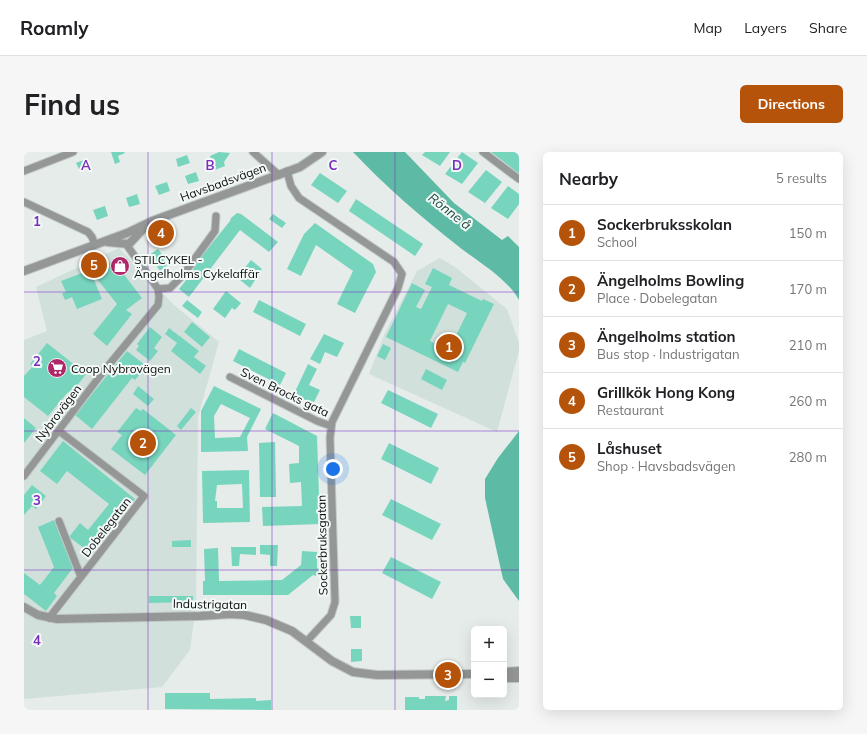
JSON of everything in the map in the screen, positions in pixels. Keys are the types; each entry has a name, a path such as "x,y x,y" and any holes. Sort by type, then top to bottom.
{"street":[{"path":"24,171 73,152"},
{"path":"253,152 283,173"},
{"name":"Havsbadsvägen","path":"24,271 104,242 127,239 152,221 283,173 312,160 322,152"},
{"path":"483,152 519,179"},
{"name":"Sockerbruksgatan","path":"283,173 299,198 394,262 402,272 398,288 340,404 331,426 335,602 331,615 307,641"},
{"path":"24,202 88,232 95,245"},
{"path":"127,239 158,289 170,288 183,275 215,231 216,216"},
{"name":"Nybrovägen","path":"25,474 103,372 158,305 160,297 158,289"},
{"name":"Sven Brocks gata","path":"230,377 317,421 331,426"},
{"name":"Dobelegatan","path":"49,618 144,496 58,431"},
{"path":"59,521 81,577"},
{"name":"Industrigatan","path":"24,608 38,615 49,618 238,614 256,617 281,625 307,641 332,661 347,670 361,674 471,674"},
{"path":"507,672 519,671"},
{"name":"Industrigatan","path":"455,675 462,680 471,679"},
{"path":"507,678 519,678"}],"shaded area":[{"path":"119,248 174,305 219,342 198,417 196,606 190,650 162,687 24,699 24,340 47,331 36,287"},
{"path":"440,258 455,267 507,309 519,343 519,351 497,432 369,374 385,333 417,271"}],"water":[{"name":"Rönne å","path":"353,152 405,152 454,203 502,240 508,236 519,247 519,300 508,285 417,212"},
{"path":"519,431 519,601 503,579 485,498 485,479 498,458"}],"building":[{"path":"111,152 125,153 118,156 120,162 115,164"},
{"path":"219,152 230,153 224,162 225,166 215,170 210,156"},
{"path":"425,152 450,152 440,166 422,155"},
{"path":"462,152 478,163 462,184 445,174"},
{"path":"491,152 519,152 519,174 508,165"},
{"path":"187,155 190,163 178,167 176,159"},
{"path":"86,159 89,168 80,171 76,163"},
{"path":"486,170 502,182 485,203 468,192"},
{"path":"196,172 199,181 188,184 185,176"},
{"path":"320,173 347,191 338,203 311,185"},
{"path":"167,182 170,191 159,195 155,186"},
{"path":"508,186 519,194 519,204 508,219 491,208"},
{"path":"137,194 140,204 129,207 126,198"},
{"path":"356,199 423,244 415,256 349,211"},
{"path":"105,206 108,216 97,220 93,210"},
{"path":"237,213 241,214 278,242 269,252 240,230 189,297 179,289 194,270 192,268 231,218"},
{"path":"273,214 286,223 282,228 269,219"},
{"path":"315,223 373,264 376,272 355,313 337,304 353,271 316,245 301,276 287,269 304,234"},
{"path":"166,228 169,238 155,243 152,233"},
{"path":"158,249 169,264 160,271 149,255"},
{"path":"97,260 101,265 110,262 114,272 119,268 142,298 126,310 132,314 107,346 93,334 117,304 97,279 94,280 102,299 77,309 72,297 65,300 62,293 66,292 61,281 90,270 89,263"},
{"path":"251,260 262,269 250,288 235,276 241,269 243,270"},
{"path":"433,268 452,278 449,285 482,301 483,299 494,304 465,363 463,362 458,372 386,337 412,283 425,290 416,307 421,309 432,287 425,284","holes":["448,304 467,313 449,350 430,341"]},
{"path":"226,291 241,303 235,310 232,308 225,318 213,309"},
{"path":"187,300 202,312 198,318 182,306"},
{"path":"259,300 306,324 300,336 253,312"},
{"path":"192,322 210,337 202,347 184,332"},
{"path":"150,327 162,337 154,348 158,351 150,361 136,350 139,346 137,344"},
{"path":"169,328 199,351 194,357 206,366 200,374 171,351 177,343 165,334"},
{"path":"324,334 344,343 337,357 325,352 320,364 310,359"},
{"path":"47,343 86,374 71,394 68,392 48,416 24,397 24,376 33,366 30,364"},
{"path":"383,344 391,348 385,360 377,356"},
{"path":"239,349 286,373 280,385 233,361"},
{"path":"127,351 149,368 143,375 141,373 135,380 132,378 92,429 75,415"},
{"path":"308,364 317,369 309,385 320,390 313,404 294,394"},
{"path":"426,369 447,380 442,390 421,379"},
{"path":"138,386 154,399 148,406 133,394"},
{"path":"214,386 261,409 247,437 248,451 201,452 201,411","holes":["221,404 250,418 240,437 215,438 214,416"]},
{"path":"388,390 438,414 431,428 381,403"},
{"path":"136,408 141,411 143,409 176,435 145,475 111,449 122,435 117,432"},
{"path":"191,408 196,412 181,430 177,426"},
{"path":"273,413 317,436 320,524 263,526 262,507 302,506 301,482 290,483 289,464 299,463 299,446 265,429"},
{"path":"24,418 36,428 24,443"},
{"path":"63,441 135,499 92,554 69,537 80,523 88,530 109,504 67,471 57,484 40,471"},
{"path":"275,442 276,497 260,497 259,443"},
{"path":"389,443 439,468 431,484 381,459"},
{"path":"249,470 250,522 203,523 202,471","holes":["242,484 243,508 217,508 217,501 215,501 217,485"]},
{"path":"32,485 46,496 36,509 32,506 24,515 24,495"},
{"path":"391,499 441,524 432,540 382,515"},
{"path":"54,520 73,568 54,593 57,596 46,611 24,594 24,573 40,585 54,567 38,527"},
{"path":"191,540 191,547 172,547 172,541"},
{"path":"260,545 278,545 277,566 270,566 270,555 260,554"},
{"path":"231,547 256,547 256,555 240,554 239,566 232,566"},
{"path":"218,548 219,581 282,580 301,565 302,551 317,552 317,568 319,569 316,576 313,575 288,595 203,595 203,581 205,581 204,549"},
{"path":"391,557 441,582 432,599 382,573"},
{"path":"149,596 193,596 193,602 149,603"},
{"path":"350,616 361,616 361,628 351,628"},
{"path":"351,649 362,649 362,661 351,662"},
{"path":"165,693 210,693 210,699 256,698 256,701 271,700 271,710 165,709"},
{"path":"425,696 446,696 445,701 449,700 449,696 457,696 457,710 405,710 405,697 419,697 419,699 425,699"}],"place":[{"name":"Grillkök Hong Kong","path":"161,233"},
{"name":"Låshuset","path":"94,265"},
{"name":"STILCYKEL - Ängelholms Cykelaffär","path":"120,266"},
{"name":"Sockerbruksskolan","path":"449,347"},
{"name":"Coop Nybrovägen","path":"57,368"},
{"name":"Ängelholms Bowling","path":"143,443"},
{"name":"Ängelholms station","path":"448,675"}]}
